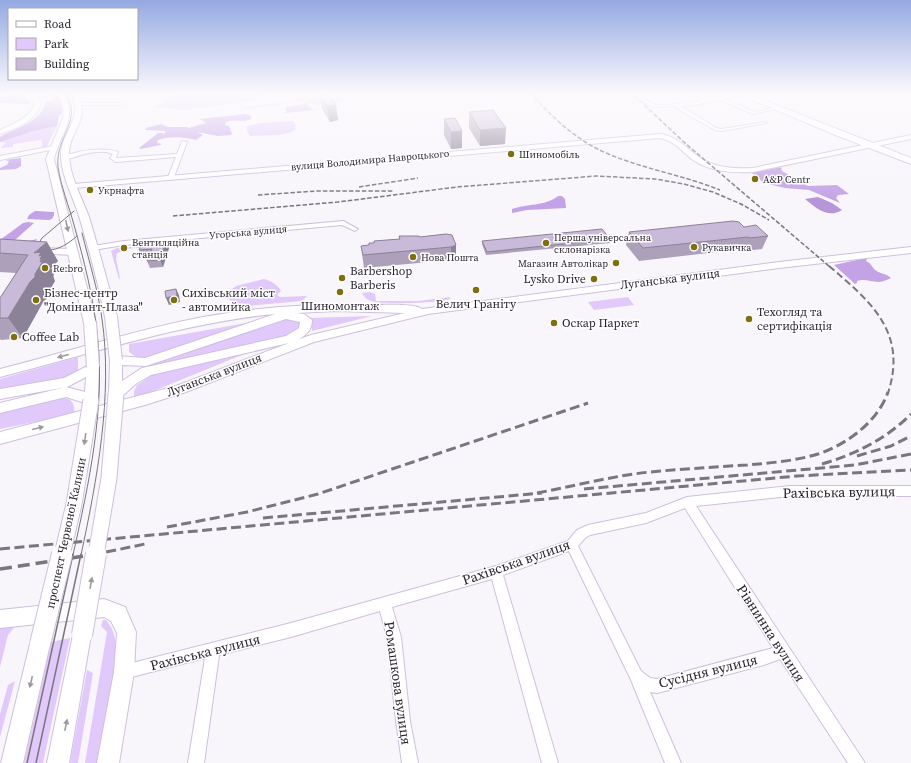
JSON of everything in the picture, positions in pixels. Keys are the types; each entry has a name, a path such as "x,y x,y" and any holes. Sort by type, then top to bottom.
{"main road":[{"name":"проспект Червоної Калини","path":"12,763 74,504 91,400 93,367 90,323 50,159 53,148 62,129"},
{"path":"58,763 109,478 116,394 116,360 111,317 93,248 65,158 67,146 74,129"},
{"path":"828,129 870,146 911,160"},
{"path":"53,148 67,146"},
{"path":"58,189 74,186"},
{"path":"72,247 93,248"},
{"name":"Луганська вулиця","path":"0,438 145,400 181,389 311,339 428,311 911,250"},
{"name":"Луганська вулиця","path":"4,372 141,336 225,317 289,310 358,308 428,311"},
{"path":"116,360 146,367 289,339 363,320 428,311"},
{"path":"141,336 285,315 428,311"},
{"path":"116,394 146,367 285,315 300,317 306,320 306,329 289,339 175,384 145,400"},
{"path":"0,408 66,387 93,367"},
{"path":"0,394 66,387 91,400"},
{"path":"0,619 104,608 118,614 127,632 124,672 108,763"}],"street":[{"path":"714,129 722,130 731,129"},
{"name":"вулиця Володимира Навроцького","path":"74,186 660,136 671,138 703,163 731,170 753,170 911,137"},
{"path":"171,177 184,142"},
{"path":"0,158 53,148"},
{"path":"65,158 104,150 116,153 113,158 116,160 179,155"},
{"name":"Угорська вулиця","path":"93,248 124,243 343,223 355,229"},
{"path":"27,251 48,252 72,247"},
{"name":"Рахівська вулиця","path":"124,672 213,651 496,572 572,545 581,534 588,530 646,518 687,502 790,491 911,491"},
{"name":"Рівнинна вулиця","path":"687,502 782,651 857,763"},
{"name":"Сусідня вулиця","path":"572,545 636,675 673,763"},
{"path":"496,572 550,763"},
{"name":"Ромашкова вулиця","path":"385,604 394,637 403,720 410,763"},
{"path":"196,763 213,651"},
{"name":"Сусідня вулиця","path":"636,675 648,684 657,686 764,658 782,651"}],"green space":[{"path":"56,129 46,148 43,149 41,140 13,144 13,147 0,148 6,143 0,142 34,131"},
{"path":"247,129 295,129 289,133 279,135 250,136"},
{"path":"139,246 140,248 117,253 116,259 119,279 111,251 117,248"},
{"path":"264,279 278,286 281,291 277,295 280,297 307,296 302,301 236,307 225,294 236,286"},
{"path":"370,292 375,294 376,301 418,301 450,297 450,299 423,302 377,302 368,300 362,293"},
{"path":"628,297 634,305 594,310 588,302"},
{"path":"372,316 312,331 312,324 309,318"},
{"path":"287,319 296,321 300,324 301,326 295,334 148,369 148,365"},
{"path":"252,322 151,357 138,358 129,352 129,344"},
{"path":"249,352 134,399 134,391 137,385 152,375"},
{"path":"78,357 78,370 72,377 0,392 0,379"},
{"path":"63,397 69,399 73,403 74,414 0,429 0,413"},
{"path":"103,620 106,620 113,632 117,656 97,763 85,763 107,632 101,626"},
{"path":"17,624 8,635 0,667 0,628"},
{"path":"70,638 43,763 24,763 51,642"},
{"path":"87,670 93,673 78,763 70,763"},
{"path":"15,681 0,737 0,714 8,685"}],"shaded area":[{"path":"17,129 45,129 0,142 0,137"},
{"path":"146,129 230,129 232,134 218,136 197,132 203,135 196,140 172,137 158,140 157,143 162,144 160,145 141,149 139,148 158,133 163,133 163,135 166,131 145,130"},
{"path":"21,158 21,166 16,169 0,170 0,168 7,165 9,161 5,160"},
{"path":"781,167 782,171 808,186 837,185 849,194 838,195 836,198 840,203 809,190 785,188 764,183 751,172"},
{"path":"558,196 562,196 565,199 566,208 527,210 512,213 512,209 548,202"},
{"path":"818,197 832,203 842,210 827,213 818,209 805,199"},
{"path":"35,211 54,212 54,215 52,219 49,220 27,219 29,215"},
{"path":"23,223 34,223 15,240 29,241 37,239 33,245 0,240"},
{"path":"867,259 866,261 875,270 891,278 881,282 862,280 857,281 855,284 834,265"}],"building":[{"path":"449,129 461,129 462,131 451,132"},
{"path":"479,129 498,129 480,130"},
{"path":"733,221 739,222 744,227 756,225 768,236 643,248 629,232"},
{"name":"Перша універсальна склонарізка","path":"602,229 610,239 487,252 482,241"},
{"path":"446,234 452,235 456,245 451,247 363,255 361,246 369,245 369,243 374,243 374,241 400,239 399,236 420,237"},
{"path":"0,239 47,242 34,253 41,252 39,256 42,255 40,259 42,258 40,262 43,261 35,274 35,277 30,282 8,318 0,318 0,298 28,255 0,253"},
{"path":"166,241 160,260 147,261 152,249 139,250 142,244"},
{"path":"176,289 177,295 166,298 165,291"}],"tram line":[{"path":"67,129 60,147 58,167 71,214"},
{"path":"71,214 74,211"},
{"path":"71,214 88,278 97,332 99,360 98,416 85,500 73,555"},
{"path":"71,214 42,238 37,246 42,249 53,250 63,246 77,236"},
{"path":"81,555 98,467 102,437 106,377 102,319 96,286 82,233"},
{"path":"27,763 73,554"},
{"path":"36,763 81,554"}],"railway":[{"path":"567,129 595,148 620,159 692,180 720,190"},
{"path":"670,129 830,267"},
{"path":"173,216 338,202 457,187 596,176 655,179 684,184 713,192 741,204 769,220"},
{"path":"359,187 418,178"},
{"path":"258,195 317,191 393,191"},
{"path":"829,266 871,305 889,335 893,352 893,371 888,393"},
{"path":"537,493 650,472 747,465 818,454 851,438 877,413 888,392"},
{"path":"167,527 247,512 318,494 588,403"},
{"path":"822,464 870,445 891,431 911,414"},
{"path":"857,456 891,446 911,436"},
{"path":"584,489 855,465 911,454"},
{"path":"0,549 797,476 911,470"},
{"path":"263,518 542,493"},
{"path":"96,554 145,544"},
{"path":"0,569 96,554"},
{"path":"92,555 96,554"}],"place":[{"name":"Шиномобіль","path":"511,154"},
{"name":"A&P Centr","path":"755,179"},
{"name":"Укрнафта","path":"90,190"},
{"name":"Перша універсальна склонарізка","path":"546,243"},
{"name":"Рукавичка","path":"694,247"},
{"name":"Вентиляційна станція","path":"124,248"},
{"name":"Нова Пошта","path":"413,257"},
{"name":"Магазин Автолікар","path":"616,263"},
{"name":"Re:bro","path":"45,268"},
{"name":"Barbershop Barberis","path":"342,278"},
{"name":"Lysko Drive","path":"594,279"},
{"name":"Велич Граніту","path":"476,290"},
{"name":"Шиномонтаж","path":"340,292"},
{"name":"Бізнес-центр \"Домінант-Плаза\"","path":"36,300"},
{"name":"Сихівський міст - автомийка","path":"174,300"},
{"name":"Техогляд та сертифікація","path":"749,319"},
{"name":"Оскар Паркет","path":"554,323"},
{"name":"Coffee Lab","path":"14,337"}]}
